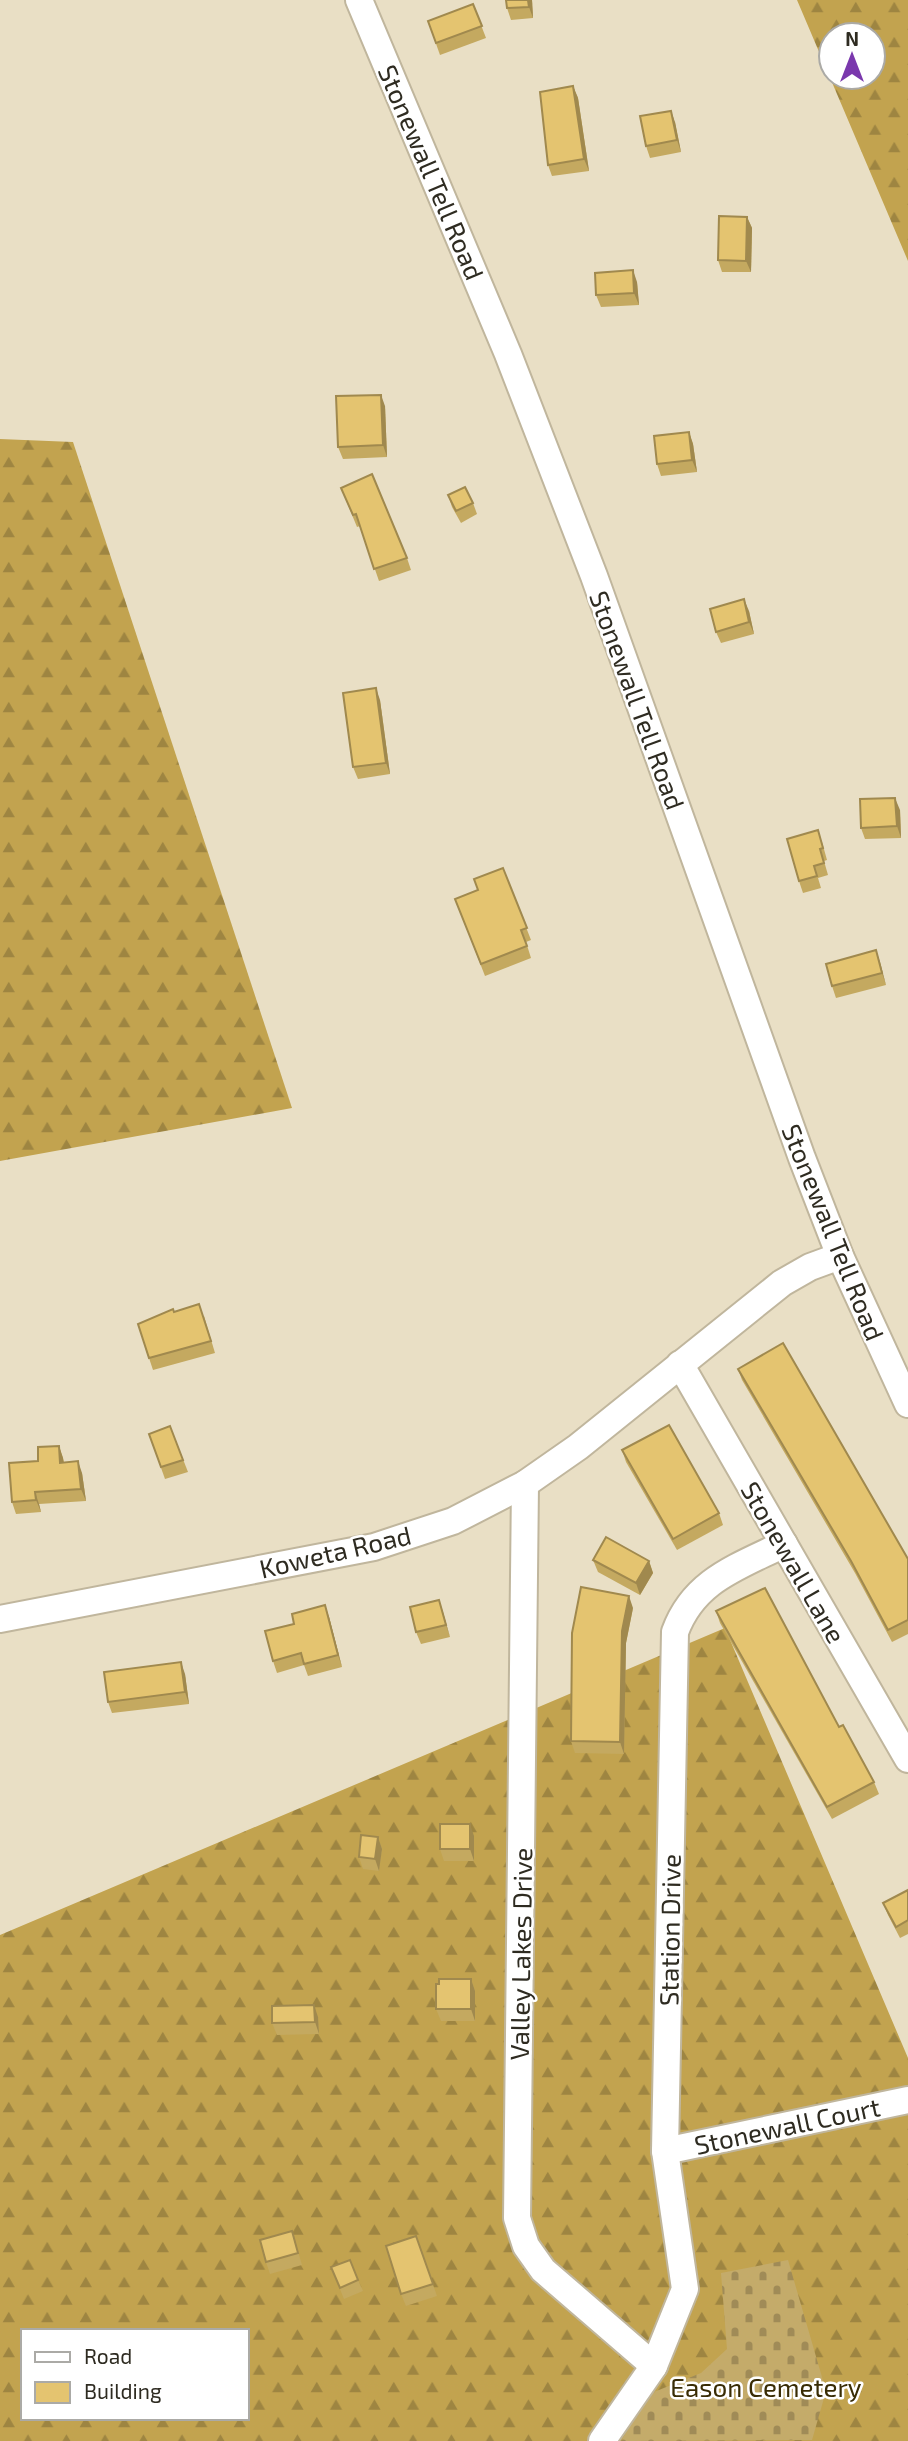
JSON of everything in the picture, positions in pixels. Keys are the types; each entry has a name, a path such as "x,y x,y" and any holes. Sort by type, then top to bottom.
{"street":[{"name":"Stonewall Tell Road","path":"359,0 508,354 594,576 802,1158 840,1256 908,1404"},
{"name":"Koweta Road","path":"0,1619 374,1547 453,1521 525,1484 578,1447 782,1283 810,1266 840,1256"},
{"name":"Stonewall Lane","path":"680,1364 908,1759"},
{"name":"Valley Lakes Drive","path":"525,1484 517,2218 526,2246 542,2270 654,2366"},
{"name":"Station Drive","path":"602,2441 654,2366 685,2288 666,2151 675,1632 682,1612 694,1595 723,1574 784,1544"},
{"name":"Stonewall Court","path":"666,2151 908,2099"}],"green space":[{"path":"797,0 908,0 908,261 836,91 887,91 887,21 817,21 817,47"},
{"path":"0,439 73,442 292,1108 0,1161"},
{"path":"725,1628 908,2058 908,2441 0,2441 0,1935"},
{"name":"Eason Cemetery","path":"788,2260 826,2391 812,2440 621,2441 649,2394 701,2373 727,2349 721,2273"}],"building":[{"path":"506,0 528,0 529,7 507,8"},
{"path":"473,4 482,26 436,43 428,21"},
{"path":"573,86 584,159 548,165 540,92"},
{"path":"671,111 677,140 646,146 640,116"},
{"path":"719,216 747,217 746,261 718,260"},
{"path":"633,270 634,293 596,295 595,273"},
{"path":"381,395 383,445 338,447 336,396"},
{"path":"689,432 692,460 657,464 654,436"},
{"path":"372,474 407,558 374,569 356,514 353,515 341,488"},
{"path":"465,487 473,503 456,511 448,495"},
{"path":"744,599 749,622 716,632 710,609"},
{"path":"376,688 386,763 353,767 343,693"},
{"path":"895,798 897,826 861,828 860,799"},
{"path":"818,830 824,863 814,866 817,876 799,881 787,839"},
{"path":"503,868 527,928 521,930 527,946 481,964 455,899 478,890 474,879"},
{"path":"876,950 882,973 832,986 826,964"},
{"path":"199,1304 211,1341 149,1358 138,1324 173,1309 174,1312"},
{"path":"783,1343 908,1559 908,1620 888,1630 851,1561 738,1369"},
{"path":"669,1425 719,1513 673,1539 622,1450"},
{"path":"170,1426 183,1460 161,1467 149,1434"},
{"path":"59,1446 60,1463 78,1461 81,1489 35,1492 36,1500 12,1502 9,1463 38,1461 38,1447"},
{"path":"606,1537 649,1561 636,1583 593,1560"},
{"path":"581,1587 629,1596 622,1631 620,1742 571,1741 572,1633"},
{"path":"765,1588 839,1727 843,1725 874,1782 827,1807 716,1611"},
{"path":"439,1600 446,1625 416,1632 410,1607"},
{"path":"325,1605 338,1655 304,1664 301,1653 273,1661 265,1631 294,1624 292,1614"},
{"path":"181,1662 185,1692 108,1702 104,1672"},
{"path":"440,1824 470,1824 470,1849 440,1849"},
{"path":"361,1835 378,1837 375,1859 359,1857"},
{"path":"908,1890 908,1920 896,1927 883,1903"},
{"path":"439,1979 471,1979 471,2009 436,2009 436,1984 439,1984"},
{"path":"314,2005 315,2022 272,2023 272,2006"},
{"path":"292,2231 298,2253 266,2262 260,2240"},
{"path":"416,2236 433,2284 401,2294 386,2246"},
{"path":"350,2260 358,2280 340,2288 331,2267"}]}
